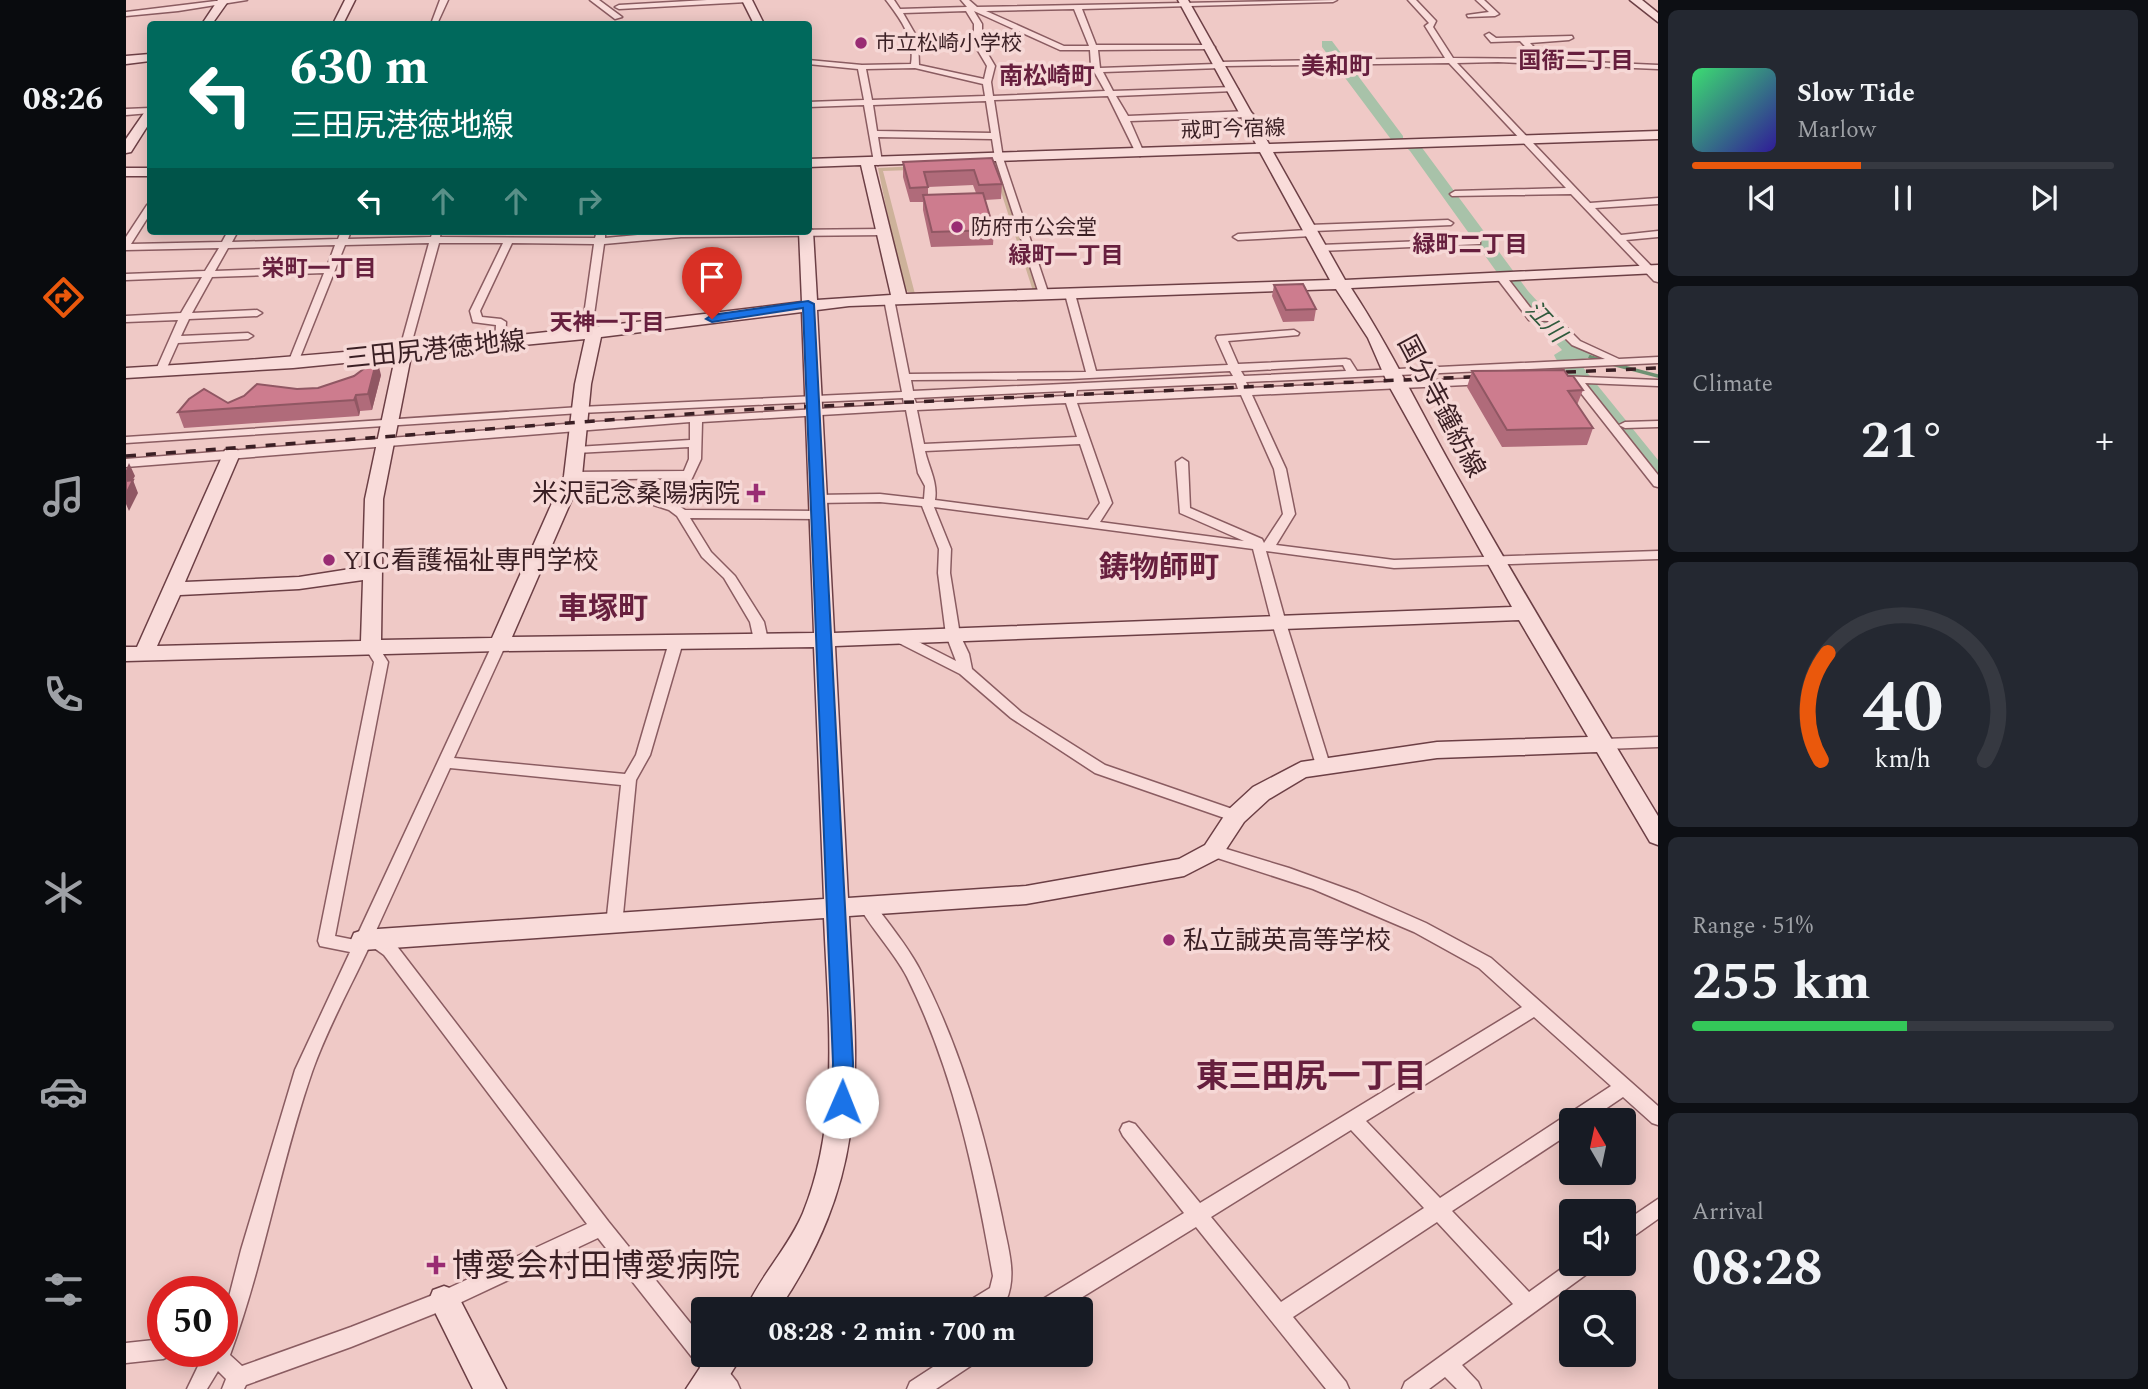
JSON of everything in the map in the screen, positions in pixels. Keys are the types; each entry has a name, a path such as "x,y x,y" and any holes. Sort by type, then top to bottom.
{"street":[{"path":"126,14 243,0"},
{"path":"340,21 350,0"},
{"path":"435,21 444,0"},
{"path":"594,0 617,21"},
{"path":"617,21 620,4 747,0 758,21"},
{"path":"890,0 914,33 918,51 915,66"},
{"path":"965,0 971,7 981,9 1063,48 1211,47"},
{"path":"898,11 1333,0"},
{"path":"1412,0 1433,23 1429,26 1451,61 1655,273"},
{"path":"1471,15 1495,14 1480,0"},
{"path":"1635,0 1658,19"},
{"path":"209,21 223,1"},
{"name":"国分寺鐘紡線","path":"1184,2 1249,114 1340,284 1376,338 1393,378 1525,613 1658,836"},
{"path":"1077,6 1094,49 1092,54 1098,70 1140,153"},
{"path":"969,10 978,24 978,44 991,59 993,72 987,82 999,158 1044,295"},
{"path":"1489,35 1494,40 1569,38"},
{"path":"1524,41 1544,62"},
{"path":"126,60 147,58"},
{"path":"1098,70 1451,61 1658,67"},
{"path":"812,62 862,67 915,66 987,82"},
{"path":"862,67 874,134 872,162 910,407 924,473 932,483 933,491 928,509 945,549 944,573 953,635 962,654 965,671"},
{"path":"812,105 1234,89"},
{"path":"126,112 147,112"},
{"path":"1125,119 1249,114"},
{"path":"126,149 147,117"},
{"path":"874,134 995,136"},
{"name":"戒町今宿線","path":"812,163 1658,135"},
{"path":"126,172 147,172"},
{"path":"1455,194 1575,191"},
{"path":"1589,206 1658,201"},
{"path":"126,246 146,219"},
{"path":"1238,237 1310,230 1448,223"},
{"path":"812,232 884,232"},
{"path":"1620,238 1658,234"},
{"path":"160,372 184,316 231,235"},
{"path":"126,246 226,244 343,236 436,236 509,240 640,235"},
{"path":"769,1297 808,1236 834,1166 841,1122 843,1063 816,507 806,235"},
{"path":"293,363 343,236"},
{"path":"436,236 404,352 374,499 371,646 382,662 326,941 366,942 1026,895 1184,867 1213,851 1236,816 1262,793 1301,770 1437,750 1658,742"},
{"path":"238,1304 293,1100 570,485 583,384 594,333 588,322 600,236"},
{"path":"500,342 501,322 477,320 475,311 509,240"},
{"path":"1320,248 1477,242"},
{"path":"126,277 331,270"},
{"name":"三田尻港徳地線","path":"126,373 293,363 594,333 808,304 1655,273"},
{"path":"1501,277 1532,318 1551,318 1576,343 1622,362"},
{"path":"1070,294 1092,375"},
{"path":"126,319 257,313"},
{"path":"1294,333 1222,338 1235,373 1280,469 1289,513 1264,547 1279,623 1323,765"},
{"path":"173,340 248,336"},
{"path":"126,440 391,423 579,418 814,404 910,407 1243,391 1555,365 1658,360"},
{"path":"1555,365 1564,379"},
{"path":"126,463 386,442 579,418 669,420 910,394 1071,381 1235,373"},
{"path":"905,377 1071,381 1092,375 1353,373 1393,378 1523,379"},
{"path":"1544,379 1658,383"},
{"path":"1071,381 1070,399 1107,503 1092,524"},
{"path":"1578,382 1658,483"},
{"path":"696,418 695,459 678,510 706,554 729,576 757,622 761,640"},
{"path":"669,420 669,444"},
{"path":"1625,425 1658,424"},
{"path":"919,448 1083,440"},
{"path":"576,450 696,443"},
{"path":"135,654 172,589 231,454"},
{"path":"1182,462 1184,510 1264,547"},
{"path":"570,485 688,474"},
{"path":"570,485 636,495 678,510 816,507 880,498 1394,564 1658,555"},
{"path":"172,589 299,583 373,572"},
{"path":"135,654 371,646 822,640 1525,613"},
{"path":"896,636 965,671 1016,715 1100,769 1236,816"},
{"path":"614,925 629,780 643,755 676,642"},
{"path":"444,762 629,780"},
{"path":"1213,851 1330,888 1452,944 1485,963 1658,1117"},
{"path":"867,906 912,970 937,1023 968,1112 1003,1276 999,1294 994,1297"},
{"path":"366,942 390,950 601,1227 719,1376"},
{"path":"1065,1297 1536,1007"},
{"path":"1593,1108 1625,1087"},
{"path":"1354,1121 1528,1306"},
{"path":"1129,1130 1339,1389"},
{"path":"1278,1315 1559,1130"},
{"path":"1636,1225 1658,1208"},
{"path":"225,1367 235,1383 444,1300 601,1227"},
{"path":"1412,1389 1568,1276"},
{"path":"444,1300 490,1389"},
{"path":"126,1353 147,1351"},
{"path":"1447,1364 1471,1389"},
{"path":"197,1389 207,1367"},
{"path":"917,1389 939,1367"}],"shaded area":[{"path":"997,162 1038,288 1033,291 993,167 883,171 915,294 903,290 878,168"}],"building":[{"path":"992,158 1002,184 979,185 974,170 924,172 928,187 910,188 903,162"},
{"path":"983,193 994,230 932,232 923,195"},
{"path":"1303,284 1316,309 1286,310 1274,285"},
{"path":"377,359 368,394 356,395 354,400 178,412 189,399 204,389 228,403 244,396 257,384 297,389 318,388 354,376"},
{"path":"1564,370 1568,376 1573,376 1583,390 1568,391 1593,428 1507,430 1472,371"},
{"path":"133,480 126,494 126,481"}],"waterway":[{"name":"江川","path":"1327,44 1398,139"},
{"name":"江川","path":"1415,148 1522,295 1564,342 1581,354 1563,355 1658,473"},
{"path":"1581,354 1604,361"},
{"path":"1612,364 1658,376"}],"railway":[{"path":"1546,373 1658,368"},
{"path":"126,456 756,409 1490,376"}],"place":[{"name":"市立松崎小学校","path":"861,43"},
{"name":"防府市公会堂","path":"957,227"},
{"name":"米沢記念桑陽病院","path":"756,493"},
{"name":"YIC看護福祉専門学校","path":"329,560"},
{"name":"私立誠英高等学校","path":"1169,940"},
{"name":"博愛会村田博愛病院","path":"436,1265"}],"district":[{"name":"国衙二丁目","path":"1576,60"},
{"name":"美和町","path":"1337,66"},
{"name":"南松崎町","path":"1047,76"},
{"name":"緑町二丁目","path":"1470,244"},
{"name":"緑町一丁目","path":"1066,255"},
{"name":"栄町一丁目","path":"319,268"},
{"name":"天神一丁目","path":"607,322"},
{"name":"鋳物師町","path":"1159,567"},
{"name":"車塚町","path":"603,608"},
{"name":"東三田尻一丁目","path":"1311,1075"}],"route":[{"path":"712,319 808,304 843,1063 842,1102"}]}
